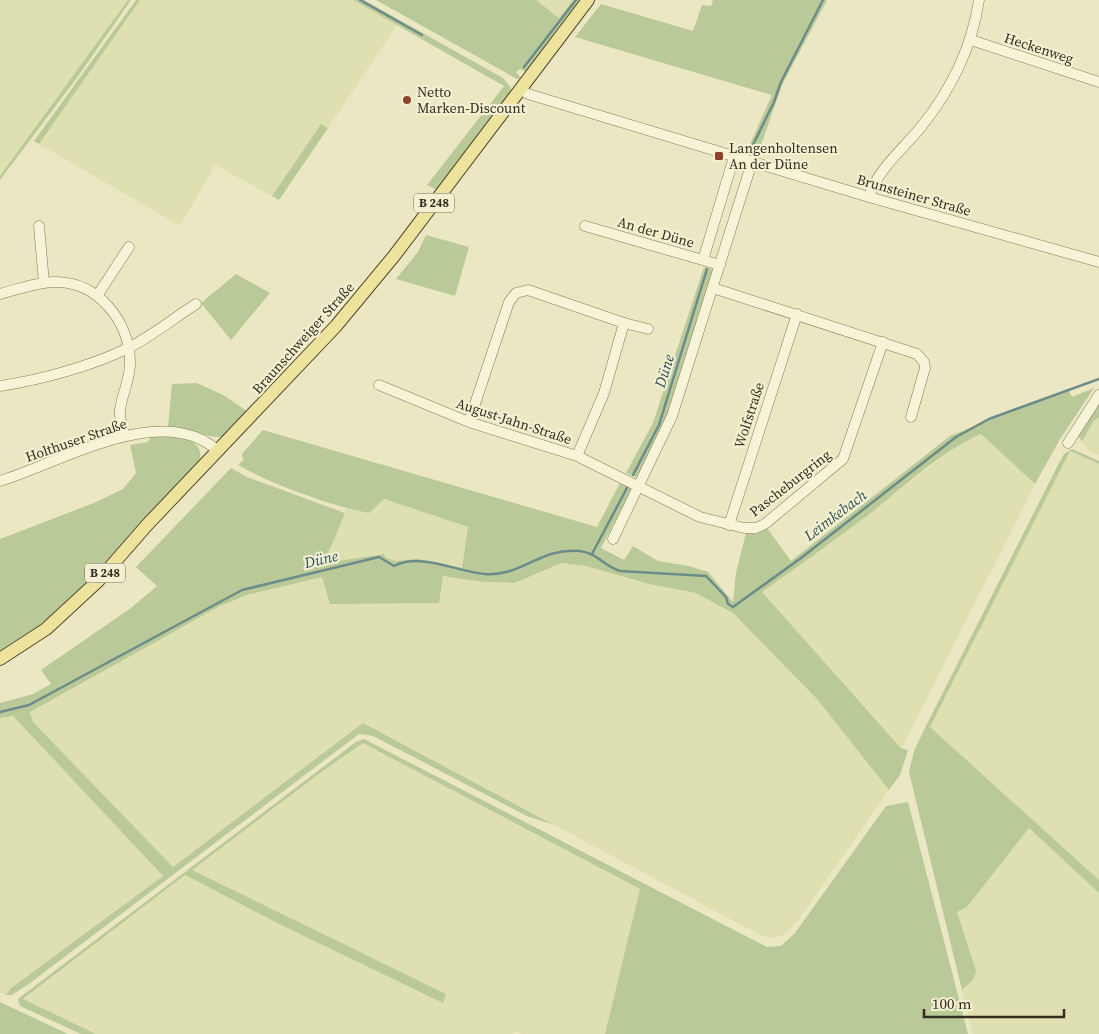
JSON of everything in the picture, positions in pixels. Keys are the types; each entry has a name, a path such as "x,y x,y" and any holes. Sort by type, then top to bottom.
{"main road":[{"name":"Braunschweiger Straße","path":"0,658 37,636 68,611 346,315 521,90 588,0"}],"street":[{"path":"869,197 880,174 941,100 971,40 979,0"},
{"name":"Heckenweg","path":"971,40 1099,82"},
{"name":"Brunsteiner Straße","path":"521,90 528,94 734,157 1099,262"},
{"path":"703,260 734,157"},
{"path":"613,539 672,416 752,162"},
{"path":"39,226 44,283"},
{"name":"An der Düne","path":"585,226 720,265"},
{"path":"96,296 129,246"},
{"path":"0,294 44,283 73,285 96,296 108,305 116,317 129,348 130,363 120,411 124,436"},
{"path":"713,288 917,354 924,362 924,372 911,418"},
{"path":"469,422 509,302 516,293 528,290 648,330"},
{"path":"0,386 53,375 129,348 196,304"},
{"name":"Wolfstraße","path":"728,525 796,314"},
{"path":"577,456 604,393 624,323"},
{"name":"Pascheburgring","path":"640,485 693,514 728,525 749,528 764,524 841,462 846,453 883,342"},
{"name":"August-Jahn-Straße","path":"379,385 469,422 577,456 640,485"},
{"path":"1068,443 1099,395"},
{"name":"Holthuser Straße","path":"0,481 124,436 172,432 199,438 218,451"}],"green space":[{"path":"0,0 128,0 0,176"},
{"path":"128,0 131,0 79,75 0,180 0,176"},
{"path":"136,0 140,0 39,144 34,141"},
{"path":"140,0 353,0 397,25 328,128 321,124 272,196 215,165 180,226 39,144"},
{"path":"353,0 364,0 503,78 511,88 510,96 437,190 427,185 504,86"},
{"path":"376,0 536,0 559,18 573,0 582,0 527,73 520,69 516,72 521,78 517,79"},
{"path":"536,0 573,0 559,18"},
{"path":"713,0 827,0 782,85 759,151 747,151 772,95 575,37 601,4 693,31 702,5 711,6"},
{"path":"321,124 328,128 279,200 272,196"},
{"path":"426,235 469,247 455,296 396,279 418,252"},
{"path":"704,267 715,270 672,404 640,475 636,477 626,473 653,423"},
{"path":"236,274 270,293 231,340 201,303"},
{"path":"197,383 223,395 247,411 223,437 209,436 168,427 172,384"},
{"path":"1094,388 1060,439 1035,484 981,434 936,461 867,516 762,592 901,748 908,750 900,775 889,790 817,699 733,613 696,593 649,584 586,566 561,563 515,583 483,582 443,576 439,603 330,604 322,577 247,595 220,606 30,712 33,722 173,867 363,723 554,825 527,816 373,736 359,734 30,983 12,995 6,995 11,988 163,876 13,716 0,718 0,703 33,694 51,684 41,670 131,608 157,586 136,567 231,468 247,477 345,513 324,563 384,554 385,557 395,561 418,559 462,568 468,527 384,499 369,513 354,510 284,487 238,465 243,460 242,454 263,430 597,527 621,481 632,489 601,548 624,560 633,546 658,561 689,566 708,572 733,602 736,573 746,533 757,534 767,528 791,561 950,436 1068,389 1072,397"},
{"path":"1099,400 1099,417 1093,422 1082,442 1077,434"},
{"path":"1099,417 1099,455 1089,451 1082,442 1093,422"},
{"path":"981,434 1035,484 902,748 762,592 867,516 966,440"},
{"path":"165,436 186,440 196,445 200,455 199,463 81,590 27,636 0,651 0,539 94,503 123,489 136,473 130,445 148,442 151,437"},
{"path":"1072,449 1099,461 1099,464 1070,451 930,727 1099,880 1099,893 1029,828 967,907 957,912 976,971 973,980 962,990 909,772 914,751 927,724 1059,463 1064,454"},
{"path":"1070,450 1099,464 1099,880 930,727"},
{"path":"383,499 468,527 462,568 418,559 395,561 385,557 384,554 324,563 346,508 369,513"},
{"path":"561,563 586,566 649,584 696,593 733,613 817,699 889,790 799,919 784,935 771,938 762,936 363,723 173,867 33,722 30,712 185,625 233,600 247,595 322,576 439,602 443,575 483,582 515,583"},
{"path":"13,716 163,876 11,988 6,995 0,992 0,718"},
{"path":"364,739 767,947 781,946 795,933 886,806 908,802 968,1034 605,1034 640,889 363,743 320,773 192,870 446,994 443,1003 275,922 185,875 23,999 96,1034 81,1034 20,1006 19,998 356,742"},
{"path":"363,743 640,889 605,1034 521,1034 516,1032 513,1034 96,1034 23,1000 185,875 275,922 446,994 191,870"},
{"path":"1029,828 1099,893 1099,1034 973,1034 962,990 973,980 956,912 967,907"},
{"path":"0,1002 68,1034 0,1034"}],"waterway":[{"path":"360,0 422,35"},
{"path":"524,67 576,0"},
{"name":"Düne","path":"750,151 774,102 781,82 823,0"},
{"name":"Düne","path":"633,475 659,425 707,269"},
{"name":"Düne","path":"0,712 29,705 242,590 379,557 394,566 416,561 439,564 474,573 498,574 521,567 553,553 580,551 591,554 620,571 706,576 726,597 728,604 733,607 801,558 956,437 989,419 1099,379"},
{"name":"Düne","path":"592,554 628,486"}],"place":[{"name":"Netto Marken-Discount","path":"407,100"},
{"name":"Langenholtensen An der Düne","path":"719,156"}],"water label":[{"name":"Leimkebach","path":"835,515"}]}
